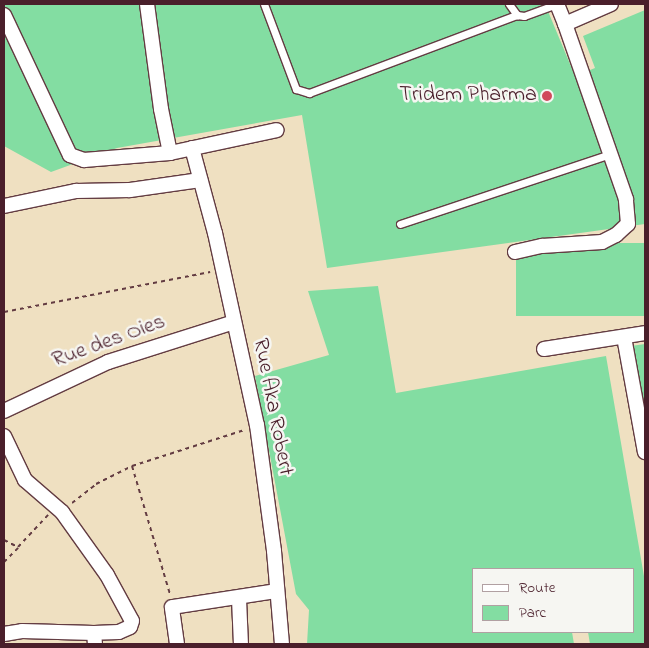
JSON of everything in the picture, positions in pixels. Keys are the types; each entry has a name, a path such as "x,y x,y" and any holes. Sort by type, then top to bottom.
{"street":[{"path":"147,4 170,153"},
{"path":"515,252 542,246 602,242 616,235 628,224 626,199 557,4"},
{"path":"565,24 611,4"},
{"path":"4,15 70,156 84,160 170,153 277,130"},
{"name":"Rue Aka Robert","path":"192,148 223,269 257,425 282,644"},
{"path":"4,206 76,192 130,190 200,180"},
{"name":"Rue des Oies","path":"4,411 108,362 234,322"},
{"path":"544,349 645,333"},
{"path":"624,337 645,452"},
{"path":"4,436 25,480 59,509 107,575 132,621 130,627 119,632 94,638 22,631 4,634"},
{"path":"177,644 172,607 239,599 277,591"},
{"path":"239,599 241,644"}],"lane":[{"path":"264,4 296,89 309,93 517,15 524,16 557,4"},
{"path":"509,4 517,15"},
{"path":"400,224 611,154"}],"path":[{"path":"4,312 223,269"},
{"path":"4,562 59,509 96,484 132,466 257,425"},
{"path":"132,466 156,557 168,578 172,607"},
{"path":"4,540 18,547"}],"green space":[{"path":"4,4 545,4 575,76 595,68 583,36 645,10 645,224 327,268 302,115 117,148 51,172 4,146"},
{"path":"516,243 645,243 645,316 516,316"},
{"path":"378,286 396,393 606,356 645,582 645,644 590,644 588,633 634,633 634,568 472,568 472,633 572,633 574,644 307,644 309,610 296,594 255,376 329,355 308,291"},
{"path":"645,344 645,422 631,346"}],"place":[{"name":"Tridem Pharma","path":"547,96"}]}
